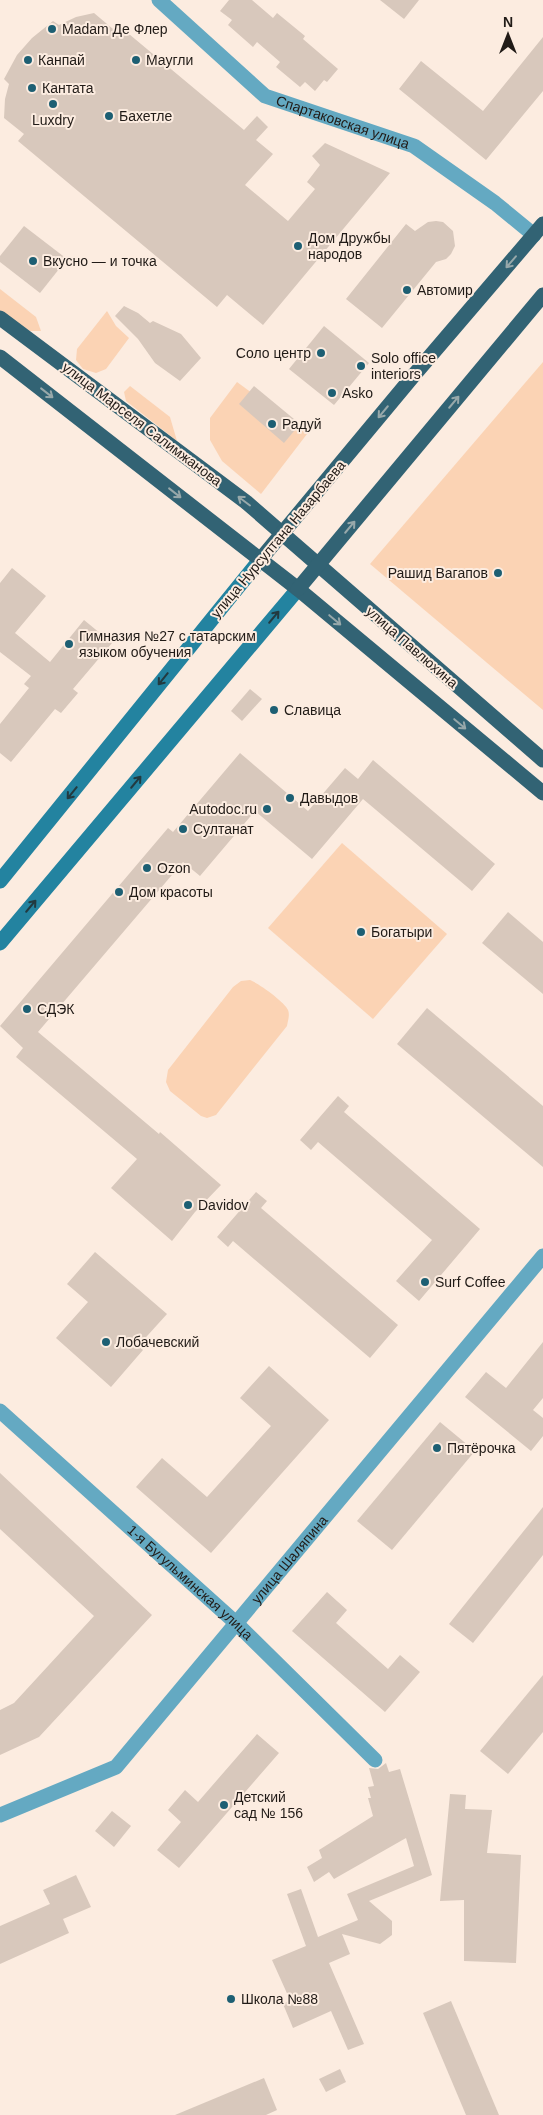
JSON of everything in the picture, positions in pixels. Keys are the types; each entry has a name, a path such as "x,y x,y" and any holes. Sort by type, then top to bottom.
{"main road":[{"name":"улица Нурсултана Назарбаева","path":"0,881 282,532 539,230"},
{"path":"0,943 543,295"},
{"name":"улица Марселя Салимжанова","path":"0,318 246,502 282,532"},
{"name":"улица Павлюхина","path":"0,357 298,589 543,793"},
{"name":"улица Павлюхина","path":"282,532 361,604 543,760"}],"street":[{"name":"Спартаковская улица","path":"159,0 265,96 414,146 495,203 539,230"},
{"name":"улица Шаляпина","path":"0,1815 116,1767 543,1256"},
{"name":"1-я Бугульминская улица","path":"0,1411 236,1624 375,1760"}],"shaded area":[{"path":"0,289 36,317 41,331 30,331 0,313"},
{"path":"107,311 116,326 129,338 106,369 96,373 83,369 76,360 77,349"},
{"path":"543,362 543,710 370,564"},
{"path":"237,382 307,434 261,494 222,461 210,440 210,418"},
{"path":"130,386 170,417 177,441 126,401 124,392"},
{"path":"342,843 447,934 373,1019 268,928"},
{"path":"250,980 282,1002 289,1014 287,1026 216,1115 207,1118 201,1116 170,1091 166,1082 168,1070 233,987 241,981"}],"building":[{"path":"229,0 252,0 273,18 277,13 305,36 303,39 338,69 327,82 324,80 315,91 305,82 300,87 276,67 280,62 257,42 253,47 228,25 232,20 220,11"},
{"path":"380,0 419,0 404,19"},
{"path":"94,13 113,29 117,24 244,130 257,116 268,127 256,140 273,154 245,185 288,221 315,189 307,182 320,165 312,156 325,143 390,173 263,325 227,295 217,307 18,141 24,134 4,118 5,99 9,84 4,79 17,55 32,38 53,21 59,25 76,17"},
{"path":"543,37 543,91 486,160 399,89 421,61 483,111"},
{"path":"428,222 443,222 453,231 455,246 451,254 446,259 436,262 382,328 346,299 406,224 415,231"},
{"name":"Вкусно — и точка","path":"24,226 67,259 40,293 0,262 0,256"},
{"path":"124,306 138,313 150,323 153,321 181,334 201,358 180,381 155,363 138,339 115,316"},
{"path":"324,326 369,363 334,405 289,369"},
{"path":"254,386 300,424 284,443 239,404"},
{"path":"12,568 46,596 15,633 50,662 84,620 112,643 73,689 78,693 61,713 55,709 11,762 0,753 0,724 29,688 24,684 31,676 0,652 0,583"},
{"path":"250,689 262,699 242,721 231,711"},
{"path":"240,753 308,811 345,768 358,779 373,760 495,864 472,891 363,799 312,859 255,811 200,876 183,862 38,1032 159,1134 160,1132 221,1185 195,1212 172,1241 111,1188 137,1159 16,1057 23,1048 0,1026 168,828 173,832"},
{"path":"508,912 543,942 543,994 482,943"},
{"path":"427,1008 543,1106 543,1167 397,1044"},
{"path":"338,1096 349,1106 344,1112 480,1229 419,1301 396,1281 432,1240 318,1142 311,1150 300,1140"},
{"path":"256,1192 267,1201 261,1208 398,1325 370,1358 233,1241 228,1247 217,1237"},
{"path":"95,1252 167,1314 138,1346 143,1350 111,1387 56,1338 88,1302 67,1284"},
{"path":"543,1342 543,1398 533,1410 543,1418 543,1436 531,1451 465,1397 486,1372 506,1388"},
{"path":"269,1366 329,1420 211,1553 136,1487 162,1458 207,1497 271,1426 240,1398"},
{"path":"440,1422 475,1451 392,1550 357,1521"},
{"path":"0,1473 152,1615 39,1737 0,1755 0,1710 14,1703 94,1616 0,1529"},
{"path":"543,1507 543,1555 473,1643 449,1624"},
{"path":"327,1592 347,1610 336,1623 388,1669 400,1655 420,1672 385,1712 292,1631"},
{"path":"543,1675 543,1732 508,1774 480,1751"},
{"path":"257,1734 279,1753 179,1868 157,1850 181,1822 168,1810 185,1790 198,1802"},
{"path":"386,1763 389,1772 400,1769 432,1875 369,1901 392,1921 392,1935 380,1944 342,1934 350,1954 329,1963 364,2044 348,2050 331,2011 293,2028 283,2004 290,2000 272,1960 306,1946 287,1894 301,1889 318,1937 358,1920 347,1894 414,1866 406,1838 334,1879 329,1872 314,1882 307,1867 322,1858 319,1850 373,1816 368,1798 371,1798 368,1787 374,1786 369,1768 378,1769"},
{"path":"450,1794 466,1795 465,1809 492,1810 487,1853 521,1855 516,1963 464,1961 464,1900 440,1901"},
{"path":"112,1811 131,1826 114,1847 95,1831"},
{"path":"76,1875 91,1907 63,1919 69,1933 0,1964 0,1926 50,1904 43,1890"},
{"path":"451,2001 499,2115 466,2115 423,2013"},
{"path":"340,2069 346,2082 326,2092 319,2079"},
{"path":"264,2078 277,2110 266,2115 175,2115"}],"place":[{"name":"Madam Де Флер","path":"52,29"},
{"name":"Канпай","path":"28,60"},
{"name":"Маугли","path":"136,60"},
{"name":"Кантата","path":"32,88"},
{"name":"Luxdry","path":"53,104"},
{"name":"Бахетле","path":"109,116"},
{"name":"Дом Дружбы народов","path":"298,246"},
{"name":"Вкусно — и точка","path":"33,261"},
{"name":"Автомир","path":"407,290"},
{"name":"Соло центр","path":"321,353"},
{"name":"Solo office interiors","path":"361,366"},
{"name":"Asko","path":"332,393"},
{"name":"Радуй","path":"272,424"},
{"name":"Рашид Вагапов","path":"498,573"},
{"name":"Гимназия №27 с татарским языком обучения","path":"69,644"},
{"name":"Славица","path":"274,710"},
{"name":"Давыдов","path":"290,798"},
{"name":"Autodoc.ru","path":"267,809"},
{"name":"Султанат","path":"183,829"},
{"name":"Ozon","path":"147,868"},
{"name":"Дом красоты","path":"119,892"},
{"name":"Богатыри","path":"361,932"},
{"name":"СДЭК","path":"27,1009"},
{"name":"Davidov","path":"188,1205"},
{"name":"Surf Coffee","path":"425,1282"},
{"name":"Лобачевский","path":"106,1342"},
{"name":"Пятёрочка","path":"437,1448"},
{"name":"Детский сад № 156","path":"224,1805"},
{"name":"Школа №88","path":"231,1999"}]}
